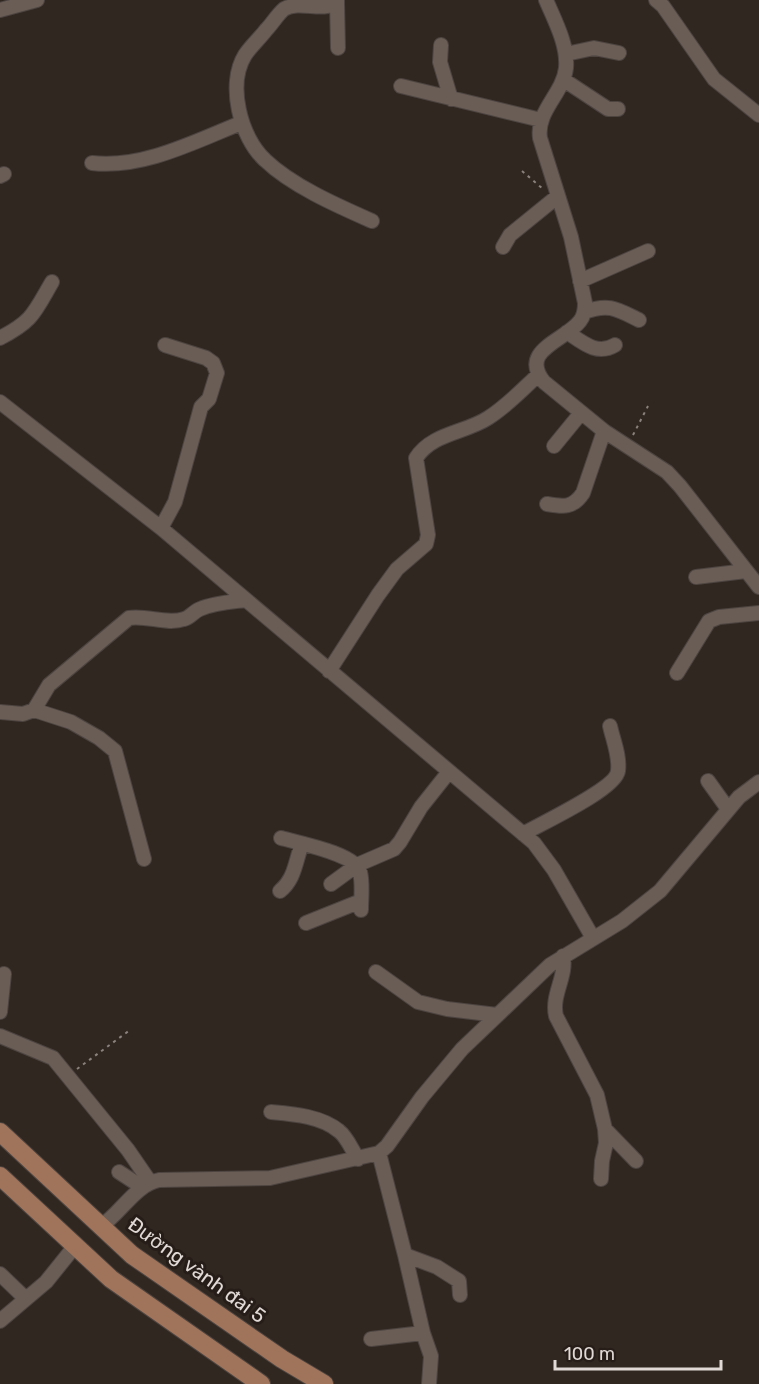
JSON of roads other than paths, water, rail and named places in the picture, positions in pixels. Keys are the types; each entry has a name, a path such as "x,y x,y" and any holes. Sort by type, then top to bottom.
{"main road":[{"name":"Đường vành đai 5","path":"0,1132 132,1255 282,1359 324,1384"},
{"path":"0,1176 111,1279 261,1384"}],"street":[{"path":"0,9 37,0"},
{"path":"546,0 566,54 564,80 538,128 556,197 571,237 585,303 580,321 543,349 537,358 538,375 604,431 667,472 759,587"},
{"path":"337,1 338,48"},
{"path":"337,1 330,7 302,3 285,8 245,55 239,70 237,90 241,123 250,141 264,160 285,176 337,206 372,220"},
{"path":"663,2 714,79 759,115"},
{"path":"441,45 440,62 451,99"},
{"path":"566,54 594,48 619,53"},
{"path":"564,80 608,109 618,109"},
{"path":"401,86 541,120"},
{"path":"92,163 110,165 126,163 177,149 241,123"},
{"path":"503,247 510,235 556,197"},
{"path":"580,281 648,251"},
{"path":"0,338 27,322 52,282"},
{"path":"584,312 597,307 612,307 639,320"},
{"path":"567,333 590,348 603,350 615,345"},
{"path":"161,528 176,502 201,407 209,399 217,374 213,363 206,358 165,345"},
{"path":"329,671 397,569 426,544 428,535 416,458 421,449 446,436 487,420 538,375"},
{"path":"0,402 161,528 448,773 523,834 545,856 593,938"},
{"path":"554,446 581,412"},
{"path":"547,504 566,507 578,500 584,493 604,431"},
{"path":"696,577 746,571"},
{"path":"34,710 49,685 129,618 140,616 171,621 186,619 198,610 217,604 246,600"},
{"path":"677,673 709,621 719,616 759,613"},
{"path":"0,712 23,714 34,710 71,722 99,738 115,751 144,859"},
{"path":"523,834 600,792 614,781 618,773 617,753 609,726"},
{"path":"331,884 357,865 394,849 421,807 448,773"},
{"path":"708,781 728,809"},
{"path":"120,1172 146,1185 270,1178 379,1153 387,1146 453,1059 497,1016 550,965 622,921 660,891 728,809 747,789 759,782"},
{"path":"281,838 341,856 357,865 361,874 361,905 306,923"},
{"path":"280,891 293,877 302,844"},
{"path":"562,956 564,970 555,1000 556,1016 592,1085 605,1129 606,1143 601,1179"},
{"path":"376,972 418,1002 447,1009 497,1016"},
{"path":"0,1012 4,975"},
{"path":"0,1036 53,1058 128,1149 146,1185"},
{"path":"271,1112 318,1120 340,1131 358,1159"},
{"path":"605,1129 636,1161"},
{"path":"379,1153 423,1333 431,1356 429,1384"},
{"path":"101,1226 116,1215 146,1185"},
{"path":"0,1321 46,1282 75,1246"},
{"path":"405,1255 437,1267 459,1281 460,1295"},
{"path":"0,1274 26,1299"},
{"path":"371,1339 423,1333"}]}
